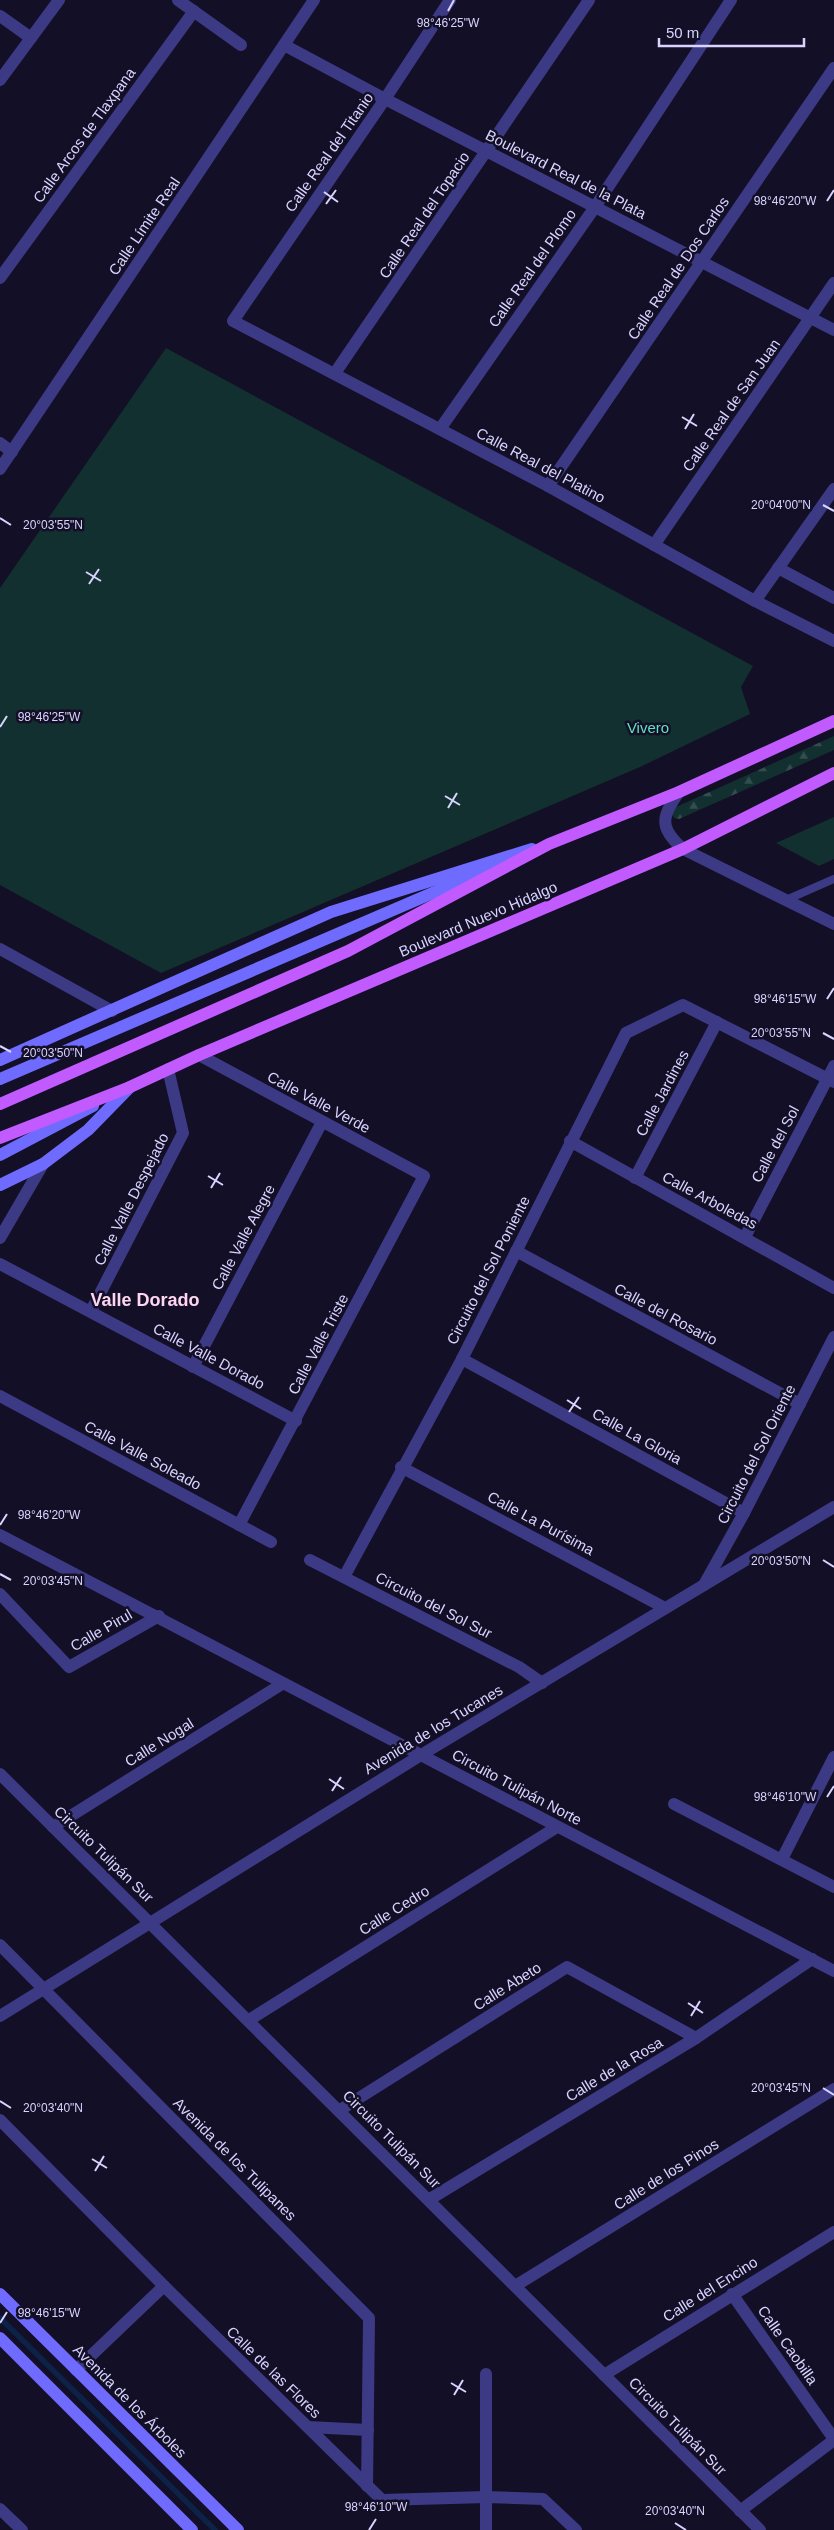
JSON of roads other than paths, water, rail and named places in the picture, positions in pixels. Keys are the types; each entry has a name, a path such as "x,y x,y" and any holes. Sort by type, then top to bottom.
{"main road":[{"name":"Boulevard Nuevo Hidalgo","path":"0,1079 549,844 679,792 834,721"},
{"name":"Boulevard Nuevo Hidalgo","path":"0,1138 130,1086 198,1055 683,849 834,773"},
{"name":"Boulevard Nuevo Hidalgo","path":"0,1060 331,912 549,844"},
{"name":"Boulevard Nuevo Hidalgo","path":"0,1104 348,951 549,844"},
{"name":"Boulevard Nuevo Hidalgo","path":"0,1155 130,1086"},
{"path":"0,1185 43,1164 88,1130 130,1086"},
{"name":"Avenida de los Árboles","path":"0,2294 238,2530"},
{"path":"0,2338 192,2530"}],"street":[{"path":"0,80 59,0"},
{"path":"178,0 241,45"},
{"name":"Calle Límite Real","path":"0,469 314,0"},
{"name":"Calle Real del Titanio","path":"233,321 386,99 450,0"},
{"name":"Calle Real del Topacio","path":"336,373 589,0"},
{"name":"Calle Real del Plomo","path":"440,429 595,207 732,0"},
{"name":"Calle Arcos de Tlaxpana","path":"0,278 194,12"},
{"path":"0,16 31,38"},
{"name":"Boulevard Real de la Plata","path":"284,45 487,152 834,330"},
{"name":"Calle Real de Dos Carlos","path":"548,486 834,68"},
{"name":"Calle Real de San Juan","path":"654,545 834,283"},
{"name":"Calle Real del Platino","path":"233,321 336,373 548,486 833,642"},
{"path":"0,443 12,452"},
{"path":"755,601 834,489"},
{"path":"778,568 834,598"},
{"path":"679,792 667,809 665,828 672,840 683,849 834,924"},
{"path":"0,949 112,1011"},
{"name":"Circuito del Sol Poniente","path":"344,1577 401,1467 462,1359 626,1032 683,1005 717,1022"},
{"path":"717,1022 831,1081"},
{"name":"Calle Jardines","path":"635,1178 717,1022"},
{"name":"Calle Valle Verde","path":"198,1055 424,1176"},
{"name":"Calle del Sol","path":"745,1237 831,1081 834,1066"},
{"name":"Calle Valle Despejado","path":"90,1311 183,1134 168,1069"},
{"name":"Calle Valle Alegre","path":"193,1367 322,1122"},
{"name":"Calle Arboledas","path":"570,1141 834,1288"},
{"path":"0,1238 43,1164"},
{"name":"Calle Valle Triste","path":"239,1526 424,1176"},
{"name":"Calle del Rosario","path":"516,1251 800,1404"},
{"name":"Calle Valle Dorado","path":"0,1264 296,1421"},
{"name":"Circuito del Sol Oriente","path":"704,1585 744,1513 834,1336"},
{"name":"Calle La Gloria","path":"462,1359 744,1513"},
{"name":"Calle Valle Soleado","path":"0,1396 271,1542"},
{"name":"Calle La Purísima","path":"401,1467 665,1608"},
{"name":"Avenida de los Tucanes","path":"0,2016 421,1755 832,1510"},
{"name":"Circuito Tulipán Norte","path":"0,1535 159,1616 282,1684 834,1971"},
{"name":"Circuito del Sol Sur","path":"310,1560 518,1667 542,1683"},
{"name":"Calle Pirul","path":"0,1594 69,1667 159,1616"},
{"name":"Calle Nogal","path":"53,1827 282,1684"},
{"path":"782,1859 834,1758"},
{"name":"Circuito Tulipán Sur","path":"0,1774 430,2199 514,2286 760,2530"},
{"path":"674,1804 834,1887"},
{"name":"Calle Cedro","path":"249,2020 557,1827"},
{"name":"Avenida de los Tulipanes","path":"0,1945 369,2318 367,2486"},
{"name":"Calle de la Rosa","path":"430,2199 696,2038 812,1959"},
{"name":"Calle Abeto","path":"340,2110 567,1967 696,2038"},
{"name":"Calle de los Pinos","path":"514,2286 834,2089"},
{"name":"Calle de las Flores","path":"0,2120 164,2286 382,2500 486,2496 543,2499 576,2530"},
{"name":"Calle del Encino","path":"604,2375 834,2232"},
{"path":"76,2370 164,2286"},
{"name":"Calle Caobilla","path":"732,2294 834,2439"},
{"path":"486,2374 486,2530"},
{"path":"308,2428 368,2430"},
{"path":"740,2511 834,2439"},
{"path":"0,2509 22,2530"}],"lane":[{"path":"786,900 834,879"}],"waterway":[{"path":"0,2318 215,2530"}],"district":[{"name":"Valle Dorado","path":"145,1300"}],"park label":[{"name":"Vivero","path":"648,727"}]}
